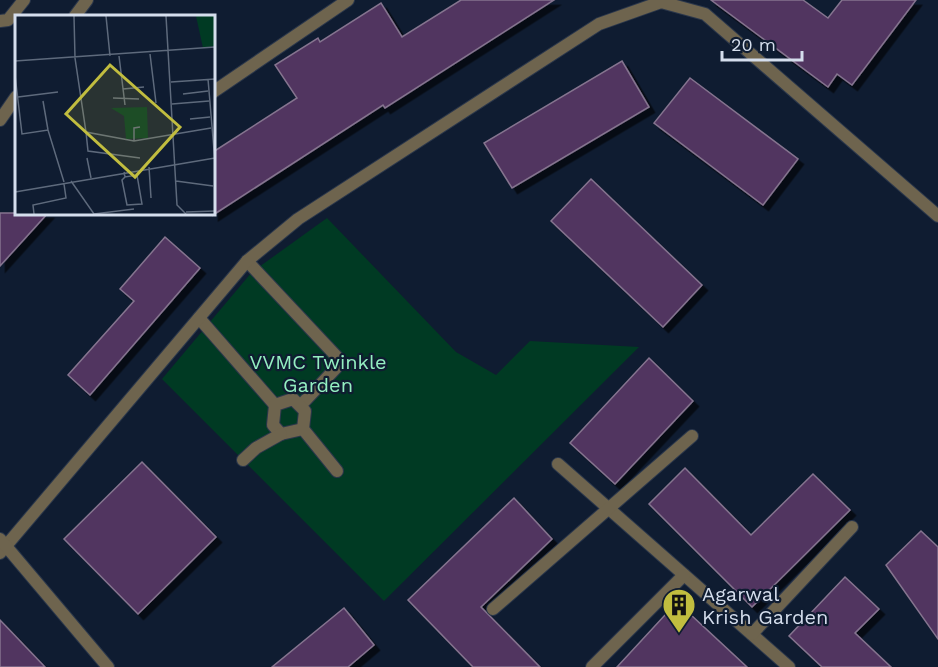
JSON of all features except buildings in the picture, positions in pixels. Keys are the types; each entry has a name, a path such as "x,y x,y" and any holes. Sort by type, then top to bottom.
{"street":[{"path":"0,21 8,20 24,0"},
{"path":"76,15 87,0"},
{"path":"214,91 348,0"},
{"path":"108,667 2,546 247,261 298,219 599,24 660,1 705,14 938,216"},
{"path":"0,120 15,99"},
{"path":"247,261 338,358 336,368 301,405"},
{"path":"199,318 275,405 273,425 281,434"},
{"path":"275,405 293,399 301,405 305,411 303,429 337,471"},
{"path":"243,460 256,448 281,434 303,429"},
{"path":"494,609 692,436"},
{"path":"558,464 789,667"},
{"path":"752,634 852,527"},
{"path":"592,667 684,575"}],"green space":[{"name":"VVMC Twinkle Garden","path":"327,218 456,352 496,375 530,341 639,347 384,601 162,379 252,272"}],"place":[{"name":"Agarwal Krish Garden","path":"679,634"}]}
